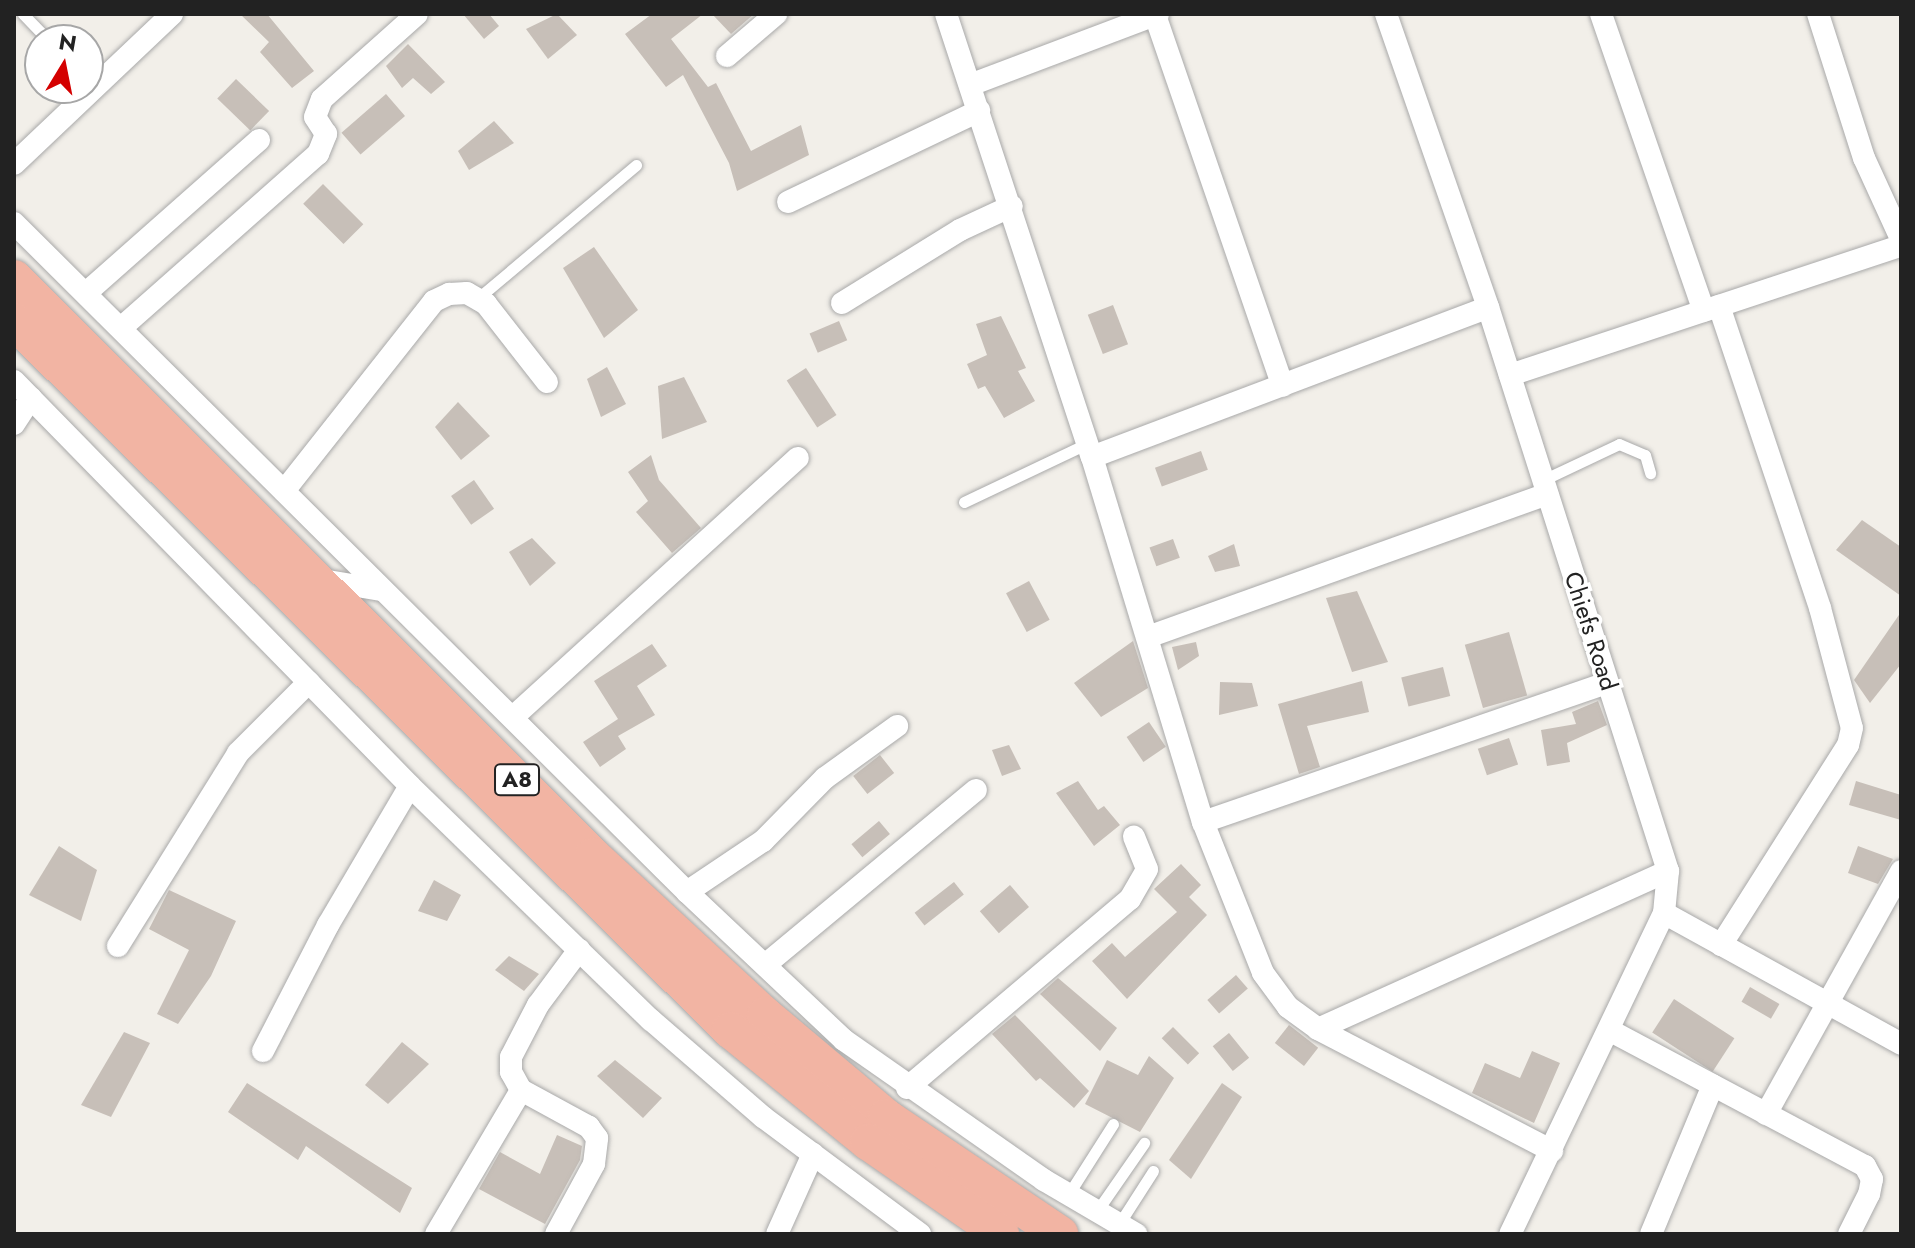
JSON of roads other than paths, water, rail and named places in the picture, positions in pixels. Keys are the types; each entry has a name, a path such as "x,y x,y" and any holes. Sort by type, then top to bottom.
{"highway":[{"name":"A8","path":"14,278 593,856 765,1015 886,1117 1060,1234"},
{"name":"A8","path":"14,321 730,1030 868,1142 1001,1234"}],"street":[{"path":"104,73 172,14"},
{"path":"121,328 318,154 326,134 315,117 322,99 417,14"},
{"path":"727,56 776,14"},
{"path":"946,14 1012,206 1090,450 1203,822 1263,973 1288,1007 1318,1029 1552,1151"},
{"name":"Chiefs Road","path":"1386,14 1488,307 1668,871 1664,913 1510,1234"},
{"path":"1601,14 1820,608 1852,728 1848,745 1721,945"},
{"path":"1818,14 1864,158 1901,239"},
{"path":"970,85 1156,15 1283,386"},
{"path":"14,164 72,104"},
{"path":"788,202 979,111"},
{"path":"86,293 259,140"},
{"path":"842,303 960,230 1012,206"},
{"path":"14,223 687,892 844,1040 907,1088 1068,1195 1128,1229"},
{"path":"1510,375 1901,246"},
{"path":"284,491 434,301 458,294 477,299 547,382"},
{"path":"1090,450 1283,386 1488,307"},
{"path":"14,381 410,786 651,1020 813,1154 920,1234"},
{"path":"14,424 31,398"},
{"path":"513,717 798,458"},
{"path":"1148,637 1545,487"},
{"path":"316,579 382,590"},
{"path":"118,946 238,753 309,682"},
{"path":"1203,822 1607,683"},
{"path":"687,892 763,841 825,778 897,726"},
{"path":"263,1051 328,925 410,786"},
{"path":"765,965 976,790"},
{"path":"907,1088 1130,899 1147,869 1134,837"},
{"path":"1318,1029 1668,871"},
{"path":"1766,1114 1825,1001 1901,871"},
{"path":"1664,913 1901,1044"},
{"path":"556,1234 594,1164 597,1138 589,1127 521,1090 511,1072 511,1057 538,1005 579,950"},
{"path":"1609,1030 1865,1166 1872,1179 1869,1194 1849,1234"},
{"path":"1651,1234 1713,1085"},
{"path":"436,1234 521,1090"},
{"path":"777,1234 813,1154"}],"lane":[{"path":"477,299 636,165"},
{"path":"1545,487 1619,444 1645,455 1650,473"},
{"path":"964,502 1090,450"},
{"path":"1068,1195 1113,1124"},
{"path":"1097,1211 1144,1143"},
{"path":"1128,1229 1153,1171"}]}
